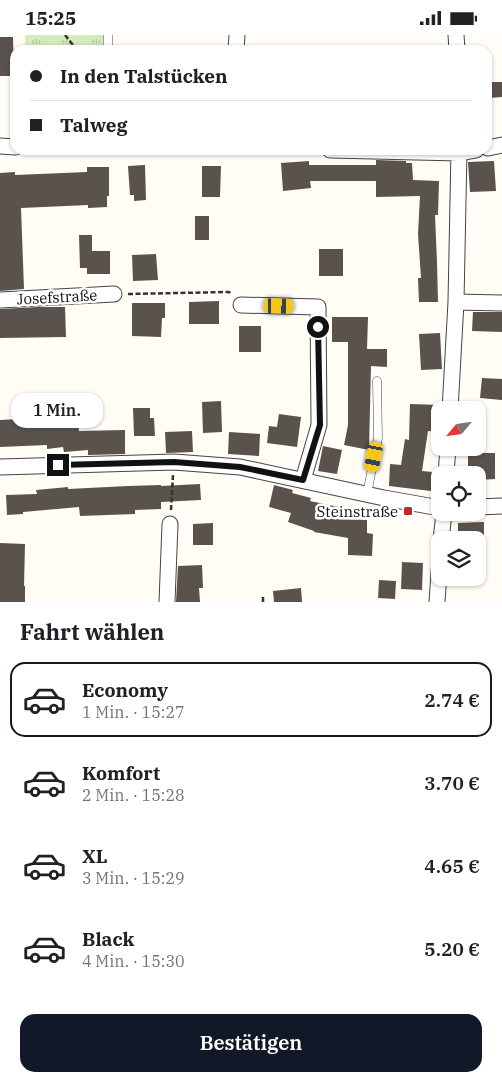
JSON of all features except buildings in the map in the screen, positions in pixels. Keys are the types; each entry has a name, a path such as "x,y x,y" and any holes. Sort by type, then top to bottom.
{"street":[{"path":"450,401 456,302 460,155"},
{"name":"Josefstraße","path":"0,300 114,294"},
{"path":"456,302 502,303"},
{"path":"241,305 318,307 320,425 303,480"},
{"path":"0,467 174,462 240,467 431,506"},
{"path":"486,507 502,507"},
{"path":"167,602 170,524"},
{"path":"437,602 438,586"}],"lane":[{"path":"367,494 378,438 376,381"}],"path":[{"path":"65,35 73,45"},
{"path":"114,294 229,292 241,305"},
{"path":"170,524 174,462"},
{"path":"263,597 263,602"}],"green space":[{"path":"25,35 103,35 103,45 25,45"}],"place":[{"name":"Steinstraße","path":"408,511"}],"route":[{"path":"58,465 174,462 240,467 303,480 320,425 318,327"}]}
